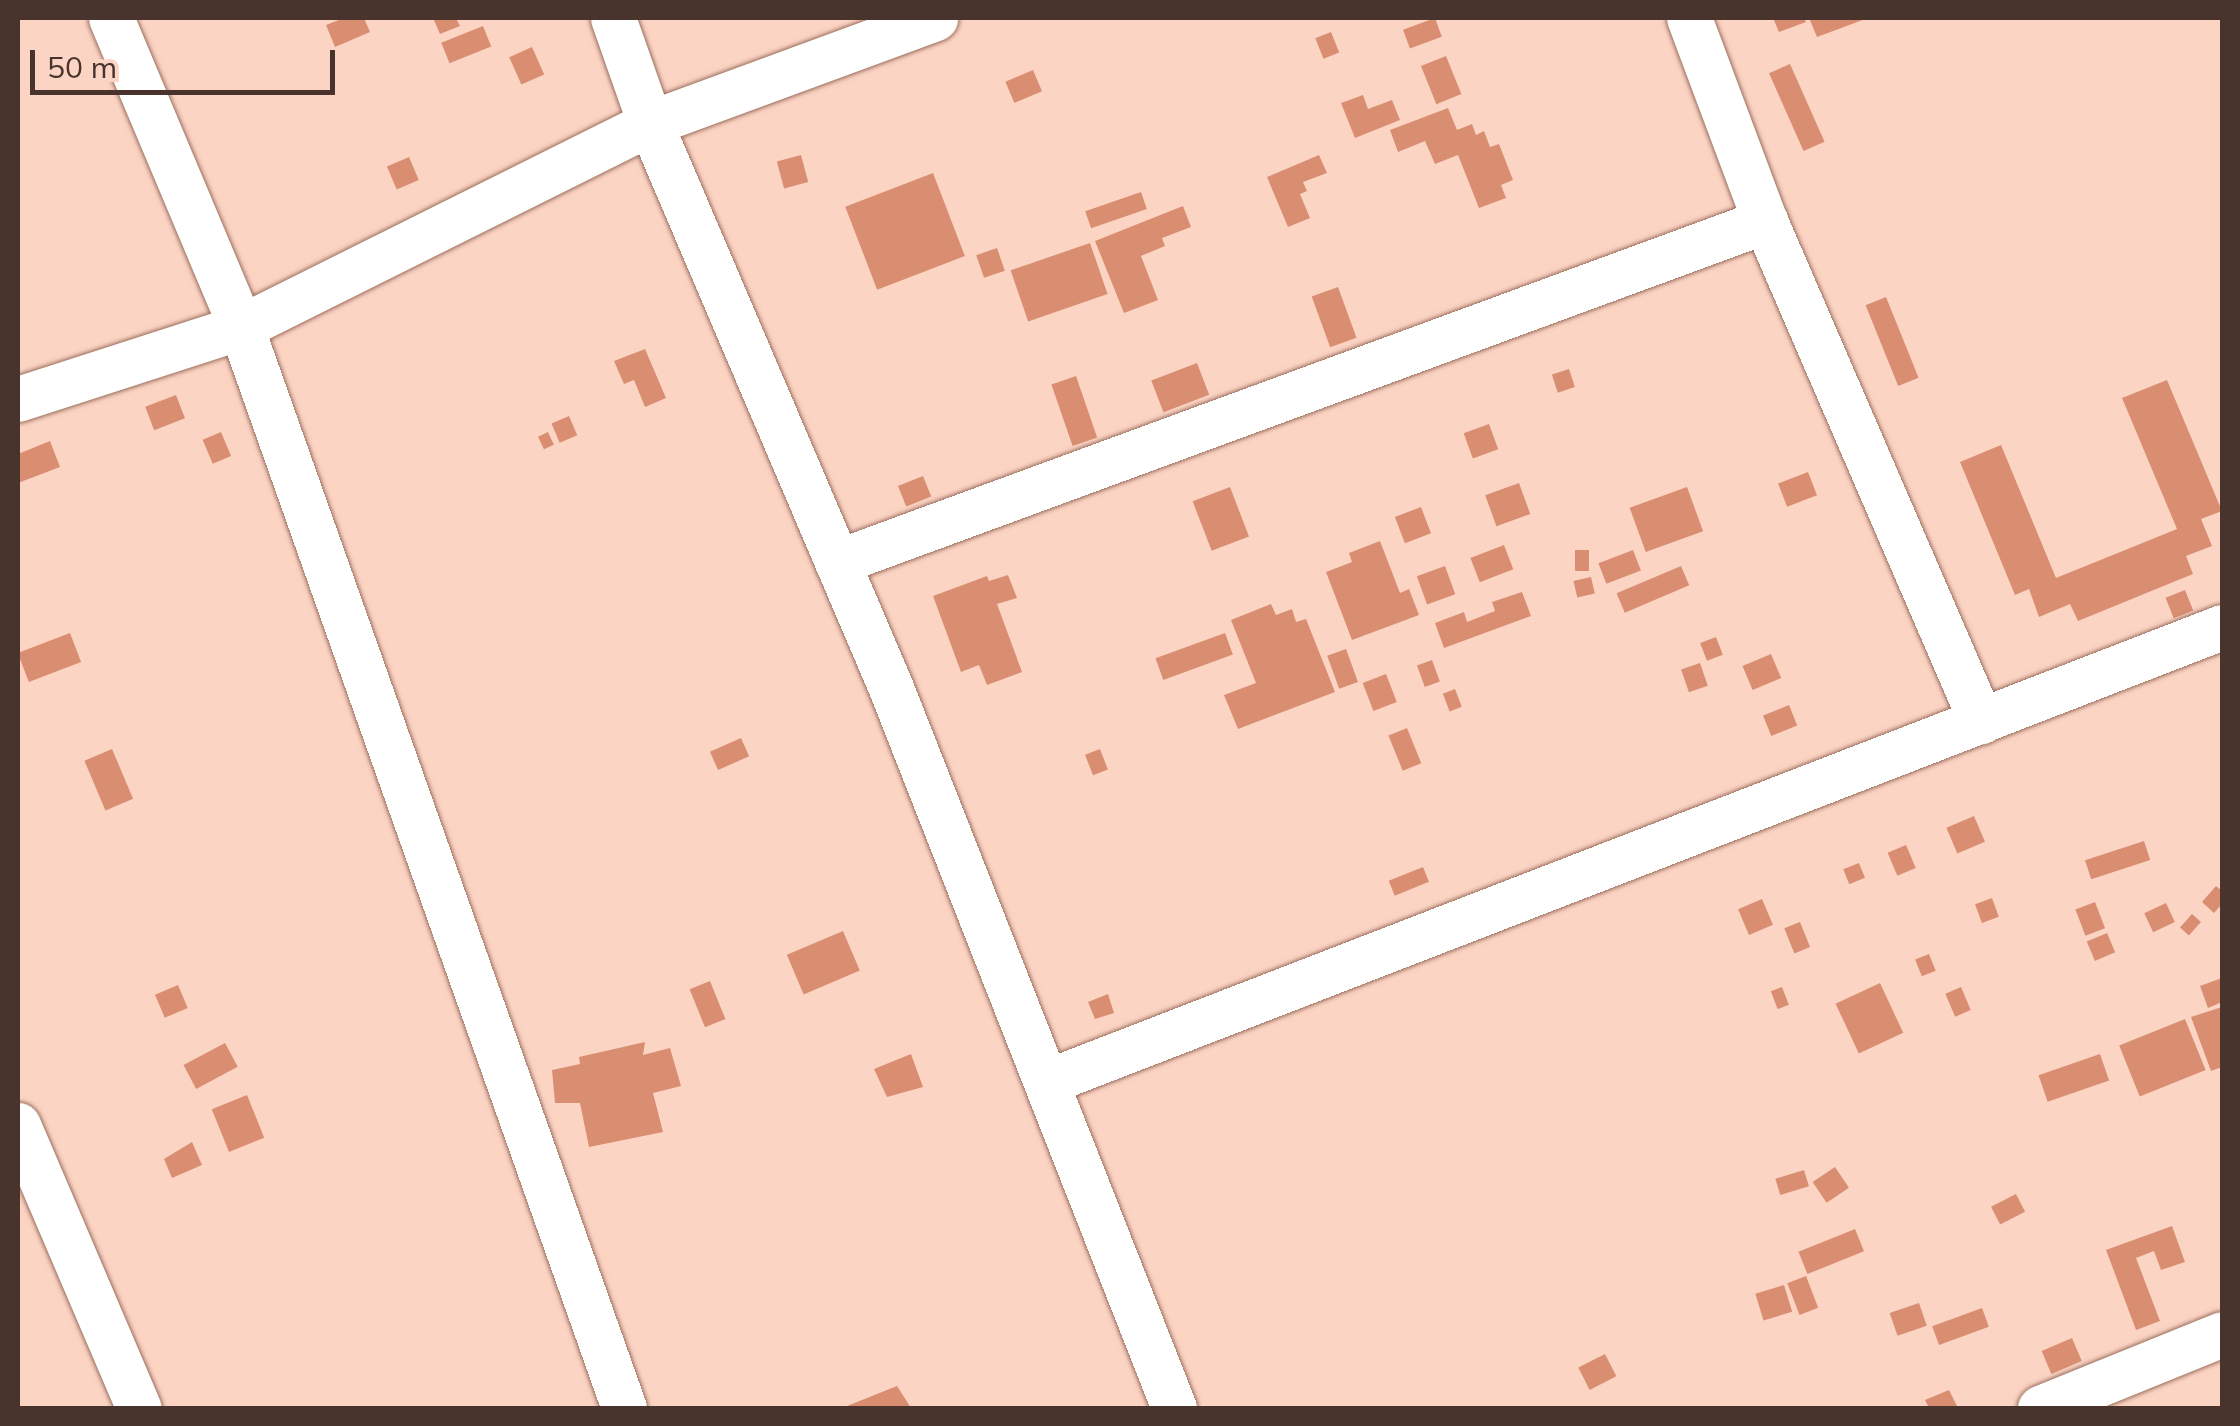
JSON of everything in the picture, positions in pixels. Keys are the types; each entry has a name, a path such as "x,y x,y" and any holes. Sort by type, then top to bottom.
{"street":[{"path":"111,18 240,327 624,1408"},
{"path":"613,18 650,123 836,562 1174,1408"},
{"path":"18,399 240,327 650,123 935,18"},
{"path":"1690,18 1765,220 1981,721"},
{"path":"836,562 1765,220"},
{"path":"1046,1082 2222,628"},
{"path":"18,1124 139,1408"},
{"path":"2040,1408 2134,1391 2222,1334"}],"building":[{"path":"344,18 364,18 370,32 335,47 326,25"},
{"path":"433,18 456,18 460,26 440,34"},
{"path":"1435,18 1442,37 1410,48 1403,30"},
{"path":"1773,18 1804,18 1806,22 1779,32"},
{"path":"1809,18 1868,18 1817,37"},
{"path":"483,26 491,46 450,63 441,43"},
{"path":"1331,32 1339,52 1323,59 1315,38"},
{"path":"532,47 544,74 521,85 509,57"},
{"path":"1446,56 1461,94 1436,104 1421,66"},
{"path":"1790,64 1825,142 1804,151 1769,73"},
{"path":"1033,70 1042,91 1014,103 1005,82"},
{"path":"1363,95 1368,109 1392,100 1400,120 1355,138 1341,103"},
{"path":"1448,108 1457,130 1472,124 1476,135 1484,131 1490,147 1499,144 1513,180 1501,185 1506,198 1479,208 1458,155 1435,164 1425,141 1398,152 1390,130"},
{"path":"801,155 808,182 784,189 777,161"},
{"path":"1319,155 1327,173 1303,182 1307,191 1300,194 1310,218 1288,227 1267,177"},
{"path":"409,157 419,180 397,189 387,166"},
{"path":"933,173 965,256 877,290 845,207"},
{"path":"1141,192 1147,209 1091,228 1085,211"},
{"path":"1183,206 1191,227 1162,238 1165,246 1141,256 1158,300 1124,313 1095,241"},
{"path":"1090,243 1108,294 1028,321 1011,270"},
{"path":"997,248 1005,271 984,278 976,255"},
{"path":"1338,287 1356,338 1330,347 1312,297"},
{"path":"1886,297 1919,378 1898,386 1866,305"},
{"path":"645,349 666,398 645,407 634,380 624,384 614,361"},
{"path":"1197,363 1209,395 1163,412 1151,381"},
{"path":"1569,369 1575,387 1558,393 1552,375"},
{"path":"1076,376 1097,437 1073,446 1051,384"},
{"path":"2167,380 2222,511 2201,519 2212,546 2186,556 2193,574 2078,621 2070,604 2039,617 2029,589 2015,595 1960,462 2001,445 2056,578 2177,529 2122,398"},
{"path":"176,395 185,418 154,430 145,407"},
{"path":"569,416 577,435 560,443 552,423"},
{"path":"1489,424 1498,449 1473,459 1464,433"},
{"path":"221,432 231,456 213,464 203,440"},
{"path":"548,432 554,445 544,449 538,437"},
{"path":"50,441 60,467 18,483 18,454"},
{"path":"1808,472 1817,495 1787,507 1778,483"},
{"path":"923,476 931,496 906,507 898,486"},
{"path":"1519,483 1530,514 1496,526 1485,495"},
{"path":"1230,487 1249,536 1212,551 1193,501"},
{"path":"1687,487 1703,531 1646,552 1630,508"},
{"path":"1421,507 1431,533 1405,543 1395,517"},
{"path":"1380,541 1400,593 1409,589 1419,615 1352,640 1326,572 1352,562 1349,553"},
{"path":"1504,545 1513,569 1480,582 1470,558"},
{"path":"1575,550 1589,550 1589,571 1575,571"},
{"path":"1633,550 1641,571 1606,584 1598,563"},
{"path":"1445,566 1455,594 1427,604 1417,576"},
{"path":"1681,566 1689,585 1625,613 1617,593"},
{"path":"1008,575 1017,598 997,604 1022,672 987,685 979,665 961,672 933,596 987,576 989,581"},
{"path":"1591,577 1595,594 1577,598 1573,581"},
{"path":"2185,590 2193,610 2174,618 2166,598"},
{"path":"1522,592 1531,616 1444,648 1435,623 1464,612 1467,622 1495,611 1492,602"},
{"path":"1271,604 1276,615 1292,609 1296,622 1306,619 1335,692 1238,729 1224,695 1256,683 1231,620"},
{"path":"70,633 81,662 29,682 18,653"},
{"path":"1225,633 1233,655 1163,680 1155,658"},
{"path":"1716,637 1723,655 1707,661 1700,643"},
{"path":"1346,649 1358,682 1339,689 1327,656"},
{"path":"1771,654 1781,678 1753,690 1742,666"},
{"path":"1432,660 1440,682 1425,687 1417,665"},
{"path":"1700,663 1708,686 1689,692 1681,670"},
{"path":"1386,674 1397,702 1373,711 1363,683"},
{"path":"1455,689 1462,707 1450,711 1443,694"},
{"path":"1789,705 1797,725 1771,736 1763,715"},
{"path":"1407,728 1421,763 1403,771 1388,735"},
{"path":"741,738 749,756 718,770 710,752"},
{"path":"112,749 133,799 105,810 84,761"},
{"path":"1100,749 1108,770 1093,775 1085,755"},
{"path":"1974,816 1985,842 1957,853 1946,828"},
{"path":"2144,841 2150,860 2091,879 2085,860"},
{"path":"1906,845 1916,868 1897,876 1888,853"},
{"path":"1859,863 1865,878 1849,884 1843,869"},
{"path":"1423,867 1429,882 1395,896 1389,881"},
{"path":"2216,886 2222,891 2222,904 2214,913 2202,902"},
{"path":"1992,898 1999,917 1982,923 1975,904"},
{"path":"1762,899 1773,925 1749,935 1738,909"},
{"path":"2095,902 2105,928 2085,936 2075,910"},
{"path":"2166,903 2175,922 2153,932 2144,913"},
{"path":"2192,914 2201,922 2189,935 2180,927"},
{"path":"1800,922 1810,947 1794,953 1784,928"},
{"path":"843,931 860,971 804,994 787,955"},
{"path":"2107,933 2115,952 2095,961 2087,942"},
{"path":"1929,954 1936,971 1922,976 1915,960"},
{"path":"2222,978 2222,1002 2208,1008 2200,986"},
{"path":"710,981 725,1019 705,1027 690,989"},
{"path":"1880,983 1903,1033 1859,1054 1836,1004"},
{"path":"178,985 188,1008 165,1018 155,995"},
{"path":"1782,987 1789,1005 1778,1009 1771,991"},
{"path":"1961,987 1971,1010 1955,1017 1945,994"},
{"path":"1108,994 1114,1013 1095,1019 1088,1002"},
{"path":"2222,1007 2222,1067 2211,1071 2191,1017"},
{"path":"2185,1019 2206,1070 2140,1097 2119,1046"},
{"path":"645,1042 643,1055 670,1048 681,1086 653,1093 663,1132 589,1147 580,1103 555,1103 552,1070 580,1064 579,1057"},
{"path":"225,1043 238,1067 196,1089 184,1065"},
{"path":"911,1054 923,1087 887,1097 874,1069"},
{"path":"2100,1054 2109,1080 2048,1102 2039,1075"},
{"path":"247,1095 264,1138 229,1152 212,1109"},
{"path":"192,1142 202,1165 172,1178 164,1159"},
{"path":"1835,1167 1849,1188 1827,1203 1813,1182"},
{"path":"1804,1170 1809,1186 1780,1195 1775,1179"},
{"path":"2016,1194 2025,1212 2000,1225 1991,1207"},
{"path":"2172,1226 2185,1262 2161,1270 2154,1251 2136,1258 2160,1321 2136,1330 2106,1250"},
{"path":"1855,1229 1864,1251 1807,1274 1798,1252"},
{"path":"1806,1276 1818,1308 1800,1315 1787,1283"},
{"path":"1784,1285 1792,1312 1763,1321 1755,1294"},
{"path":"1919,1303 1927,1326 1898,1336 1890,1313"},
{"path":"1982,1308 1989,1327 1939,1345 1932,1326"},
{"path":"2072,1338 2082,1361 2051,1374 2042,1351"},
{"path":"1605,1354 1616,1376 1590,1390 1578,1368"},
{"path":"897,1386 911,1408 842,1408"},
{"path":"1949,1390 1958,1408 1929,1408 1925,1400"}]}
